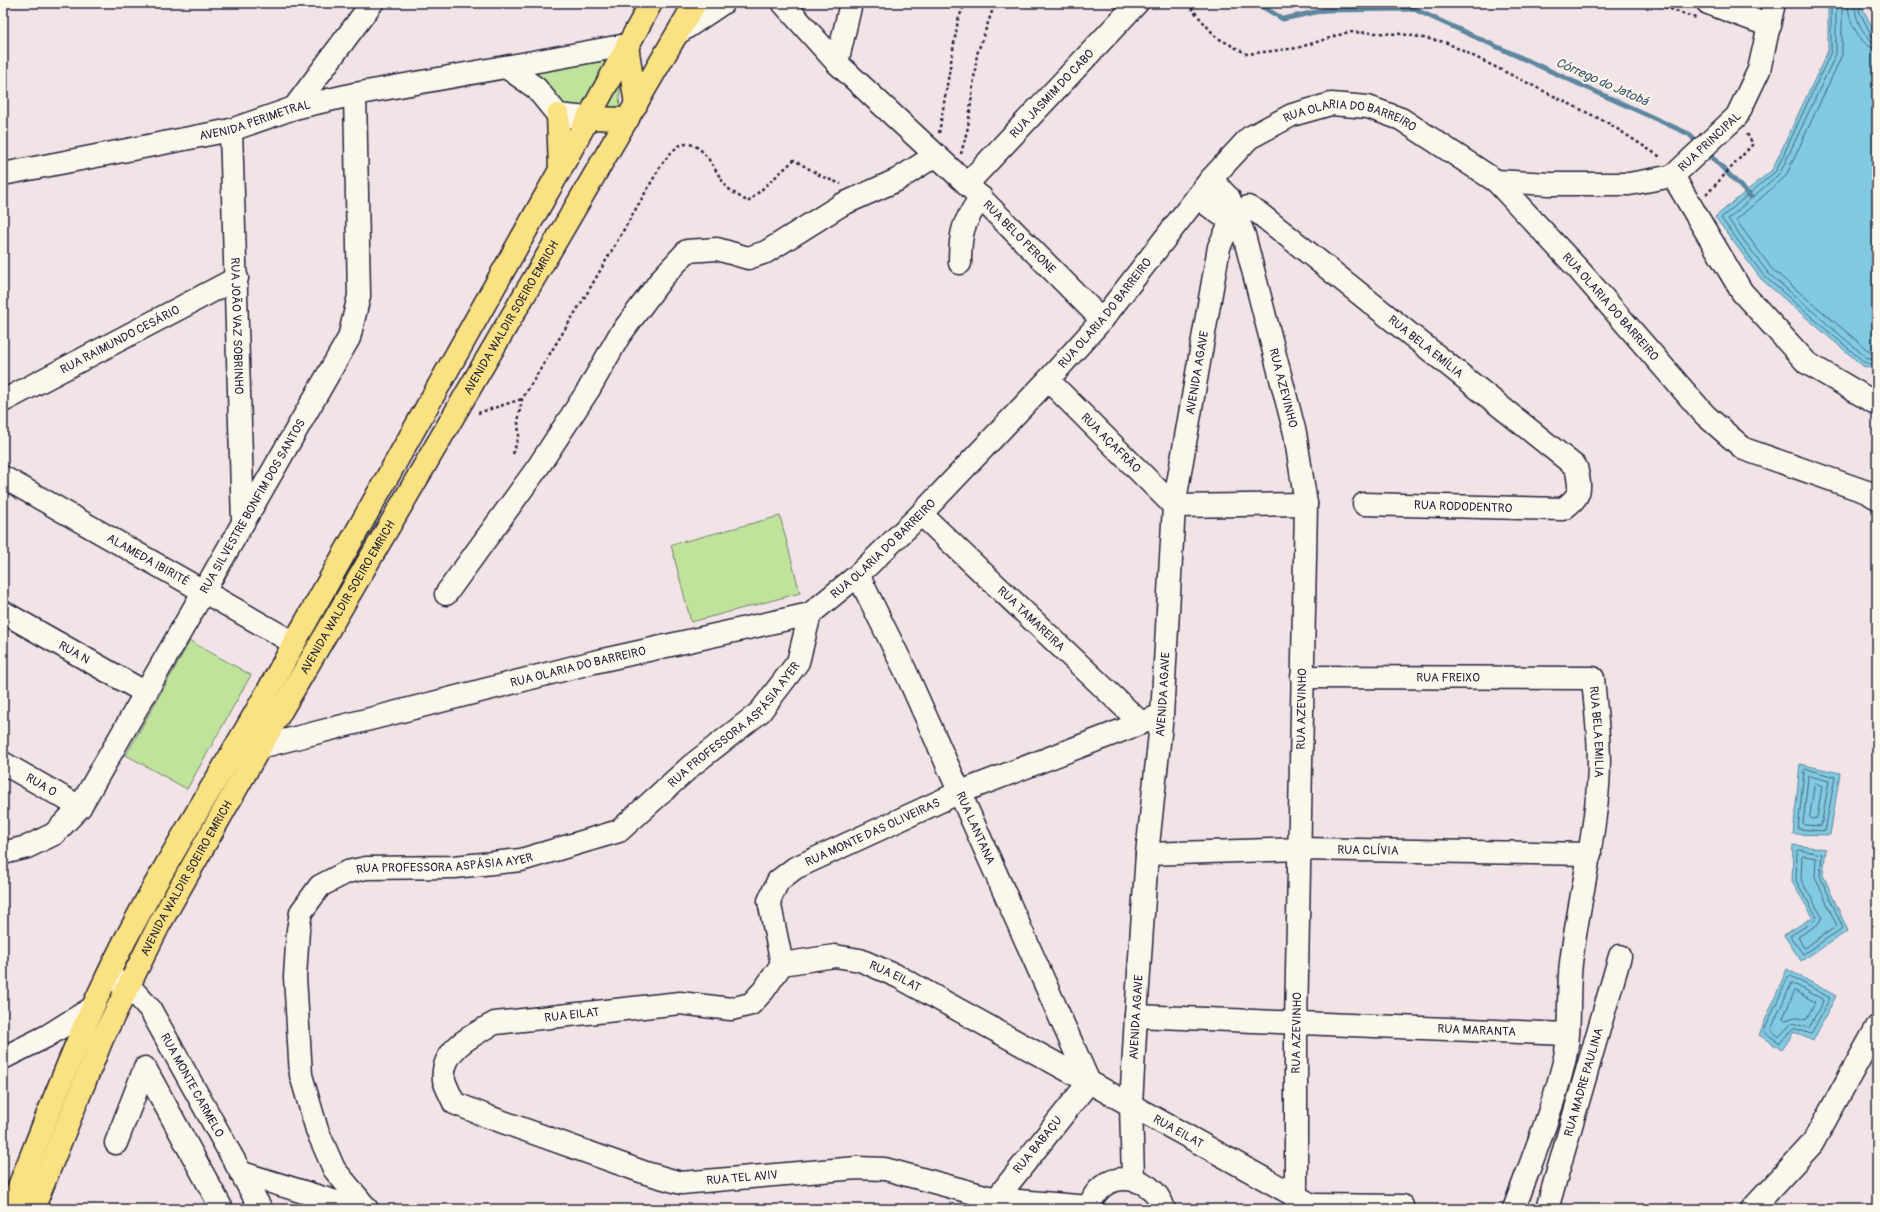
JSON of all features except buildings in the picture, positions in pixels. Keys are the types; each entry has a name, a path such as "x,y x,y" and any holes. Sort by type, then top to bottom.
{"main road":[{"name":"AVENIDA WALDIR SOEIRO EMRICH","path":"10,1209 92,1008 138,914 268,691 560,170 651,3"},
{"name":"AVENIDA WALDIR SOEIRO EMRICH","path":"33,1209 102,1039 159,925 260,747 680,32 695,3"},
{"path":"588,118 632,112 627,45"},
{"path":"558,115 560,170"}],"street":[{"path":"294,108 372,3"},
{"path":"680,32 723,3"},
{"name":"RUA BELO PERONE","path":"783,3 837,63 968,185 1102,320"},
{"path":"837,63 851,3"},
{"name":"RUA JASMIM DO CABO","path":"960,263 960,238 968,185 1137,3"},
{"path":"1708,3 1770,26"},
{"name":"RUA PRINCIPAL","path":"1496,181 1549,184 1629,184 1679,170 1735,117 1759,70 1774,3"},
{"name":"AVENIDA PERIMETRAL","path":"3,174 231,130 294,108 355,94 627,45"},
{"path":"506,67 536,88 558,115 588,118"},
{"name":"RUA SILVESTRE BONFIM DOS SANTOS","path":"3,853 27,847 54,834 80,807 205,592 243,522 349,338 360,296 355,94"},
{"name":"RUA OLARIA DO BARREIRO","path":"260,747 594,662 810,614 858,575 921,514 1048,380 1102,320 1211,179 1250,138 1292,115 1331,104 1368,107 1401,119 1496,181 1579,270 1705,415 1744,450 1866,492 1877,498"},
{"name":"RUA JOÃO VAZ SOBRINHO","path":"231,130 237,278 243,522"},
{"path":"446,594 538,467 589,389 619,336 662,277 687,251 717,249 748,258 766,252 841,205 897,180 936,155"},
{"path":"3,186 36,168"},
{"path":"1679,170 1693,210 1742,292 1807,363 1877,404"},
{"name":"RUA AZEVINHO","path":"1211,179 1229,198 1246,245 1295,433 1306,504 1296,1024 1306,1205"},
{"path":"1197,197 1220,214 1237,218"},
{"name":"RUA BELA EMÍLIA","path":"1237,218 1244,209 1248,207 1260,214 1576,467 1580,484 1576,499 1563,509"},
{"name":"AVENIDA AGAVE","path":"1133,1179 1131,1105 1136,1016 1147,854 1162,715 1174,506 1218,247 1222,238 1237,218"},
{"name":"RUA RAIMUNDO CESÁRIO","path":"3,401 237,278"},
{"name":"RUA AÇAFRÃO","path":"1048,380 1174,506"},
{"name":"ALAMEDA IBIRITÉ","path":"3,477 294,643"},
{"path":"1174,506 1306,504"},
{"name":"RUA RODODENTRO","path":"1364,504 1563,509"},
{"name":"RUA TAMAREIRA","path":"921,514 1141,723"},
{"name":"RUA LANTANA","path":"858,575 905,670 958,793 1089,1082"},
{"name":"RUA N","path":"3,612 146,693"},
{"name":"RUA PROFESSORA ASPÁSIA AYER","path":"367,1209 334,1169 317,1130 301,1075 295,977 298,930 301,912 320,886 347,872 366,868 454,867 521,860 619,832 692,765 760,712 798,662 810,614"},
{"name":"RUA FREIXO","path":"1302,677 1594,678"},
{"name":"RUA BELA EMILIA","path":"1590,854 1598,786 1598,743 1594,678"},
{"name":"RUA MONTE DAS OLIVEIRAS","path":"782,964 769,901 778,881 795,868 958,793 1162,715"},
{"path":"240,738 260,747"},
{"name":"RUA O","path":"3,763 80,807"},
{"name":"RUA CLÍVIA","path":"1147,854 1300,849 1590,854"},
{"path":"1514,1209 1554,1099 1564,1064 1567,1034 1568,988 1574,944 1590,854"},
{"name":"RUA EILAT","path":"448,1057 468,1038 495,1023 680,1003 731,1008 751,1004 764,990 782,964 835,956 860,960 899,977 1131,1105 1306,1205"},
{"name":"RUA MADRE PAULINA","path":"1547,1209 1620,956"},
{"name":"RUA MONTE CARMELO","path":"107,976 129,986 150,1009 261,1209"},
{"path":"3,1058 47,1036 92,1008"},
{"name":"RUA MARANTA","path":"1136,1016 1296,1024 1567,1034"},
{"path":"1752,1209 1812,1144 1877,1027"},
{"name":"RUA TEL AVIV","path":"448,1057 444,1080 454,1103 488,1117 616,1163 681,1183 857,1168 885,1169 992,1204 1089,1208"},
{"path":"116,1143 145,1068 222,1209"},
{"name":"RUA BABAÇU","path":"992,1204 1089,1082"},
{"path":"242,1174 359,1209"},
{"path":"1089,1208 1093,1196 1101,1188 1116,1180 1133,1179 1144,1183 1154,1190 1161,1200 1164,1209"},
{"path":"1306,1205 1402,1206"}],"path":[{"path":"936,155 958,20 965,3"},
{"path":"968,185 968,127 977,54 995,3"},
{"path":"1188,3 1216,37 1247,54 1296,48 1349,32 1402,34 1445,42 1608,123 1679,170"},
{"path":"1693,210 1753,144 1735,117"},
{"path":"513,454 520,435 518,422 522,399 586,295 663,162 681,145 689,144 697,147 712,162 726,186 748,202 794,160 823,177 868,194"},
{"path":"474,415 488,408 522,399"}],"green space":[{"path":"609,59 584,112 564,110 527,71"},
{"path":"621,73 619,111 599,113"},
{"path":"780,516 800,593 691,622 671,545"},
{"path":"190,641 251,675 187,789 126,755"}],"water":[{"path":"1828,3 1866,3 1863,9 1877,37 1877,370 1863,366 1761,279 1715,217 1772,170 1828,51"},
{"path":"1800,764 1840,773 1830,835 1793,834"},
{"path":"1793,845 1826,849 1823,875 1848,931 1801,961 1784,935 1813,917 1792,882"},
{"path":"1787,969 1836,996 1813,1041 1794,1032 1782,1050 1759,1035"}],"waterway":[{"name":"Córrego do Jatobá","path":"1256,3 1283,19 1325,10 1414,9 1689,134 1700,145"},
{"name":"Córrego do Jatobá","path":"1707,152 1750,196"}]}
